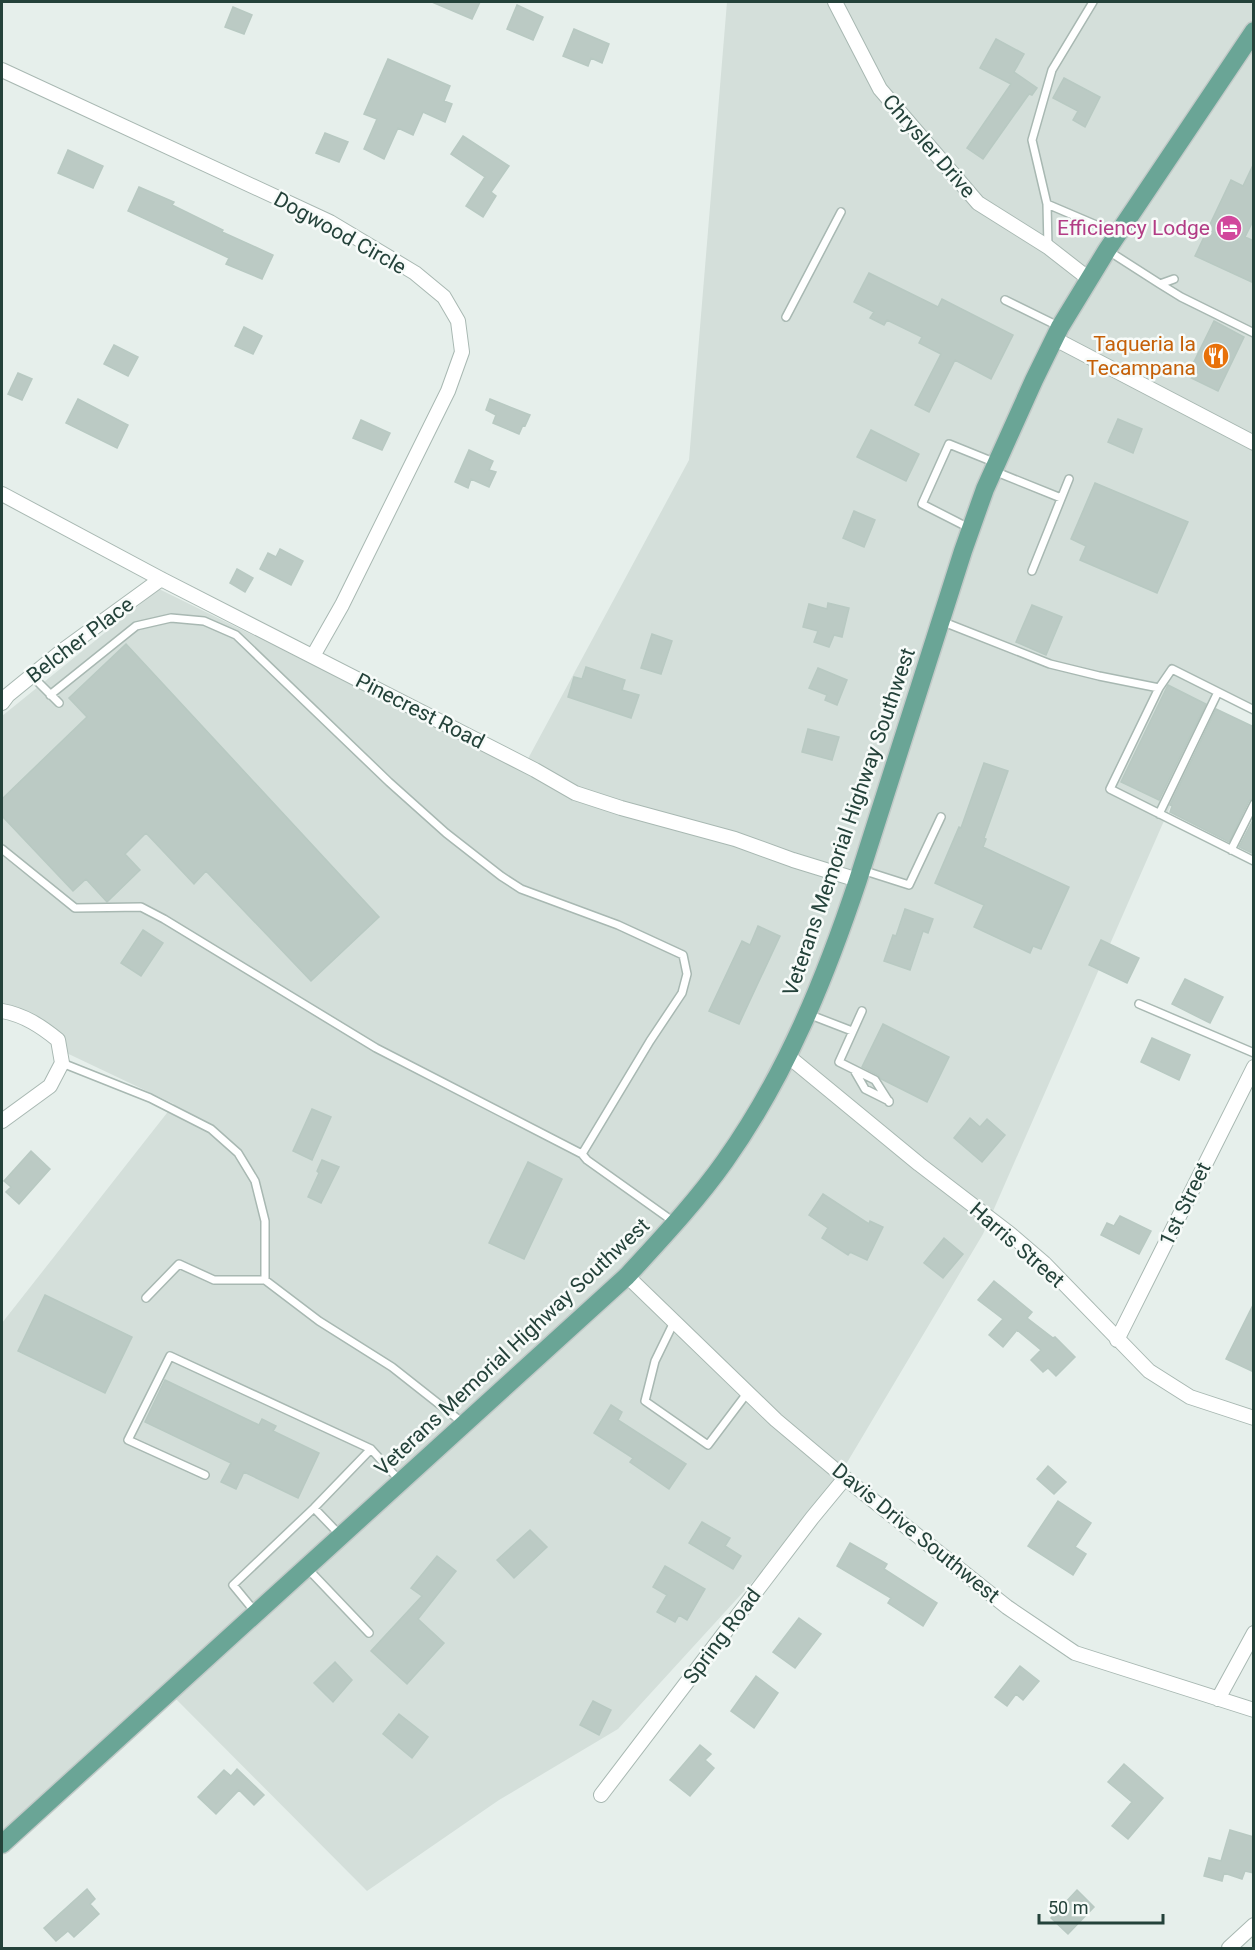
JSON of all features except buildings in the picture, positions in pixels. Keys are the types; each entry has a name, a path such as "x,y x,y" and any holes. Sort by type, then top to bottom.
{"main road":[{"name":"Veterans Memorial Highway Southwest","path":"2,1844 627,1276 676,1223 725,1162 760,1108 789,1055 840,933 971,529 995,467 1058,333 1089,279 1254,31"}],"street":[{"name":"Chrysler Drive","path":"835,2 880,89 978,203 1048,247 1089,279"},
{"name":"Dogwood Circle","path":"2,70 330,222 415,273 444,297 458,321 462,352 448,390 342,605 313,656"},
{"path":"1058,333 1254,443"},
{"name":"Pinecrest Road","path":"2,494 161,579 527,765 575,793 735,839 793,860 859,875"},
{"name":"Belcher Place","path":"2,703 8,695 62,651 161,579"},
{"path":"2,1011 15,1013 42,1026 58,1040 62,1063 50,1086 2,1121"},
{"name":"Harris Street","path":"789,1055 919,1164 1044,1263 1149,1371 1190,1397 1254,1418"},
{"name":"1st Street","path":"1117,1340 1254,1067"},
{"name":"Davis Drive Southwest","path":"627,1276 776,1420 845,1478 1007,1606 1075,1653 1254,1710"},
{"name":"Spring Road","path":"602,1795 812,1518 845,1478"},
{"path":"1218,1699 1254,1633"},
{"path":"1229,1948 1254,1924"}],"lane":[{"path":"1048,247 1047,204 1032,141 1052,70 1093,2"},
{"path":"1047,204 1118,234"},
{"path":"786,317 841,212"},
{"path":"1107,250 1181,297 1254,333"},
{"path":"1160,285 1174,279"},
{"path":"1005,300 1058,333"},
{"path":"971,529 922,504 949,444 1061,498"},
{"path":"1032,571 1069,479"},
{"path":"50,695 136,626 171,618 204,621 236,635 389,782 446,833 501,876 521,889 618,925 683,955 687,974 682,993 650,1041 582,1154"},
{"path":"941,620 1050,664 1159,688"},
{"path":"1254,710 1172,669 1159,688 1110,789 1254,861"},
{"path":"32,676 59,704"},
{"path":"1159,814 1218,692"},
{"path":"1231,850 1254,804"},
{"path":"859,875 909,885 941,817"},
{"path":"2,849 75,908 141,907 164,919 376,1048 582,1154 587,1160 676,1223"},
{"path":"1139,1004 1254,1053"},
{"path":"854,1070 865,1089 889,1102 875,1080 839,1062 862,1011"},
{"path":"808,1014 852,1031"},
{"path":"62,1063 150,1098 211,1129 238,1154 255,1181 265,1221 265,1280"},
{"path":"147,1298 179,1264 214,1280 265,1280 319,1321 392,1367 465,1424"},
{"path":"674,1322 655,1361 645,1401 708,1444 748,1392"},
{"path":"205,1476 128,1440 170,1356 371,1449 401,1482"},
{"path":"256,1613 233,1585 314,1508 371,1449"},
{"path":"314,1508 341,1536"},
{"path":"306,1568 369,1633"}],"shaded area":[{"path":"727,2 1253,2 1253,707 1220,693 983,1234 820,1508 618,1729 499,1800 367,1891 169,1692 2,1852 2,1323 174,1104 56,1048 21,1020 2,1019 2,716 159,589 523,768 689,460"}],"place":[{"name":"Efficiency Lodge","path":"1229,228"},
{"name":"Taqueria la Tecampana","path":"1216,356"}]}
